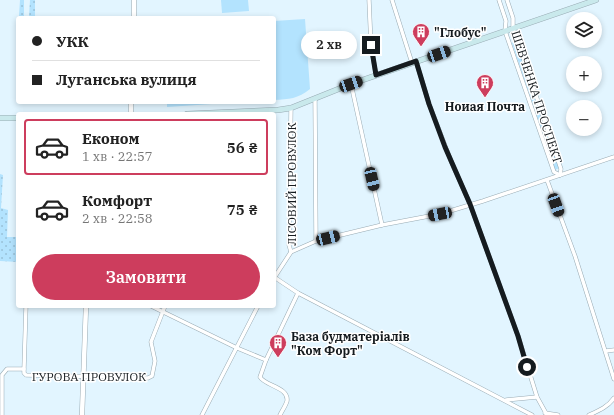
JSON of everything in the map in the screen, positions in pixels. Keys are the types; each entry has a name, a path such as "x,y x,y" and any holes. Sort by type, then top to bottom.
{"main road":[{"path":"232,112 291,108 376,75 596,0"},
{"path":"1,118 16,118"}],"street":[{"path":"134,0 134,16"},
{"path":"369,0 371,45 376,75"},
{"path":"392,0 448,154 470,204 518,336 537,397 546,414 558,415"},
{"name":"ШЕВЧЕНКА ПРОСПЕКТ","path":"499,0 506,21 505,31 554,172 560,175 561,169 513,28 513,18 507,0"},
{"path":"351,84 382,225"},
{"path":"315,99 316,241"},
{"name":"ЛІСОВИЙ ПРОВУЛОК","path":"276,275 291,252 289,245 291,108"},
{"path":"291,252 316,241 382,225 440,214 614,157"},
{"path":"547,180 575,256 614,379"},
{"path":"276,279 298,293 532,415"},
{"path":"280,415 287,401 286,396 283,391 262,381 260,377 266,360 298,293"},
{"path":"24,369 26,308"},
{"path":"82,415 86,308"},
{"path":"155,308 237,348 266,360"},
{"path":"162,312 164,308"},
{"path":"202,415 257,308"},
{"name":"ГУРОВА ПРОВУЛОК","path":"2,415 2,375 7,369 24,369 24,373 26,375 148,378 152,376 155,361 151,342 162,312"},
{"path":"606,351 614,350"},
{"path":"504,401 537,397"},
{"path":"589,415 600,410 614,398"}],"shaded area":[{"path":"20,0 24,0 24,16 19,16"},
{"path":"30,0 35,0 35,16 29,16"},
{"path":"221,0 248,0 249,11 222,13"},
{"path":"305,19 310,89 297,97 289,99 276,100 276,21"},
{"path":"516,42 537,104 533,105 512,43"},
{"path":"167,104 212,104 167,107"},
{"path":"538,109 559,168 555,170 535,110"},
{"path":"0,174 3,175 1,208 8,210 7,237 16,237 16,262 0,261"}],"place":[{"name":"\"Глобус\"","path":"421,47"},
{"name":"Ноиая Почта","path":"485,98"},
{"name":"База будматеріалів \"Ком Форт\"","path":"278,358"}],"route":[{"path":"371,45 376,75 416,61 429,104 445,147 470,204 518,336 527,367"}]}
